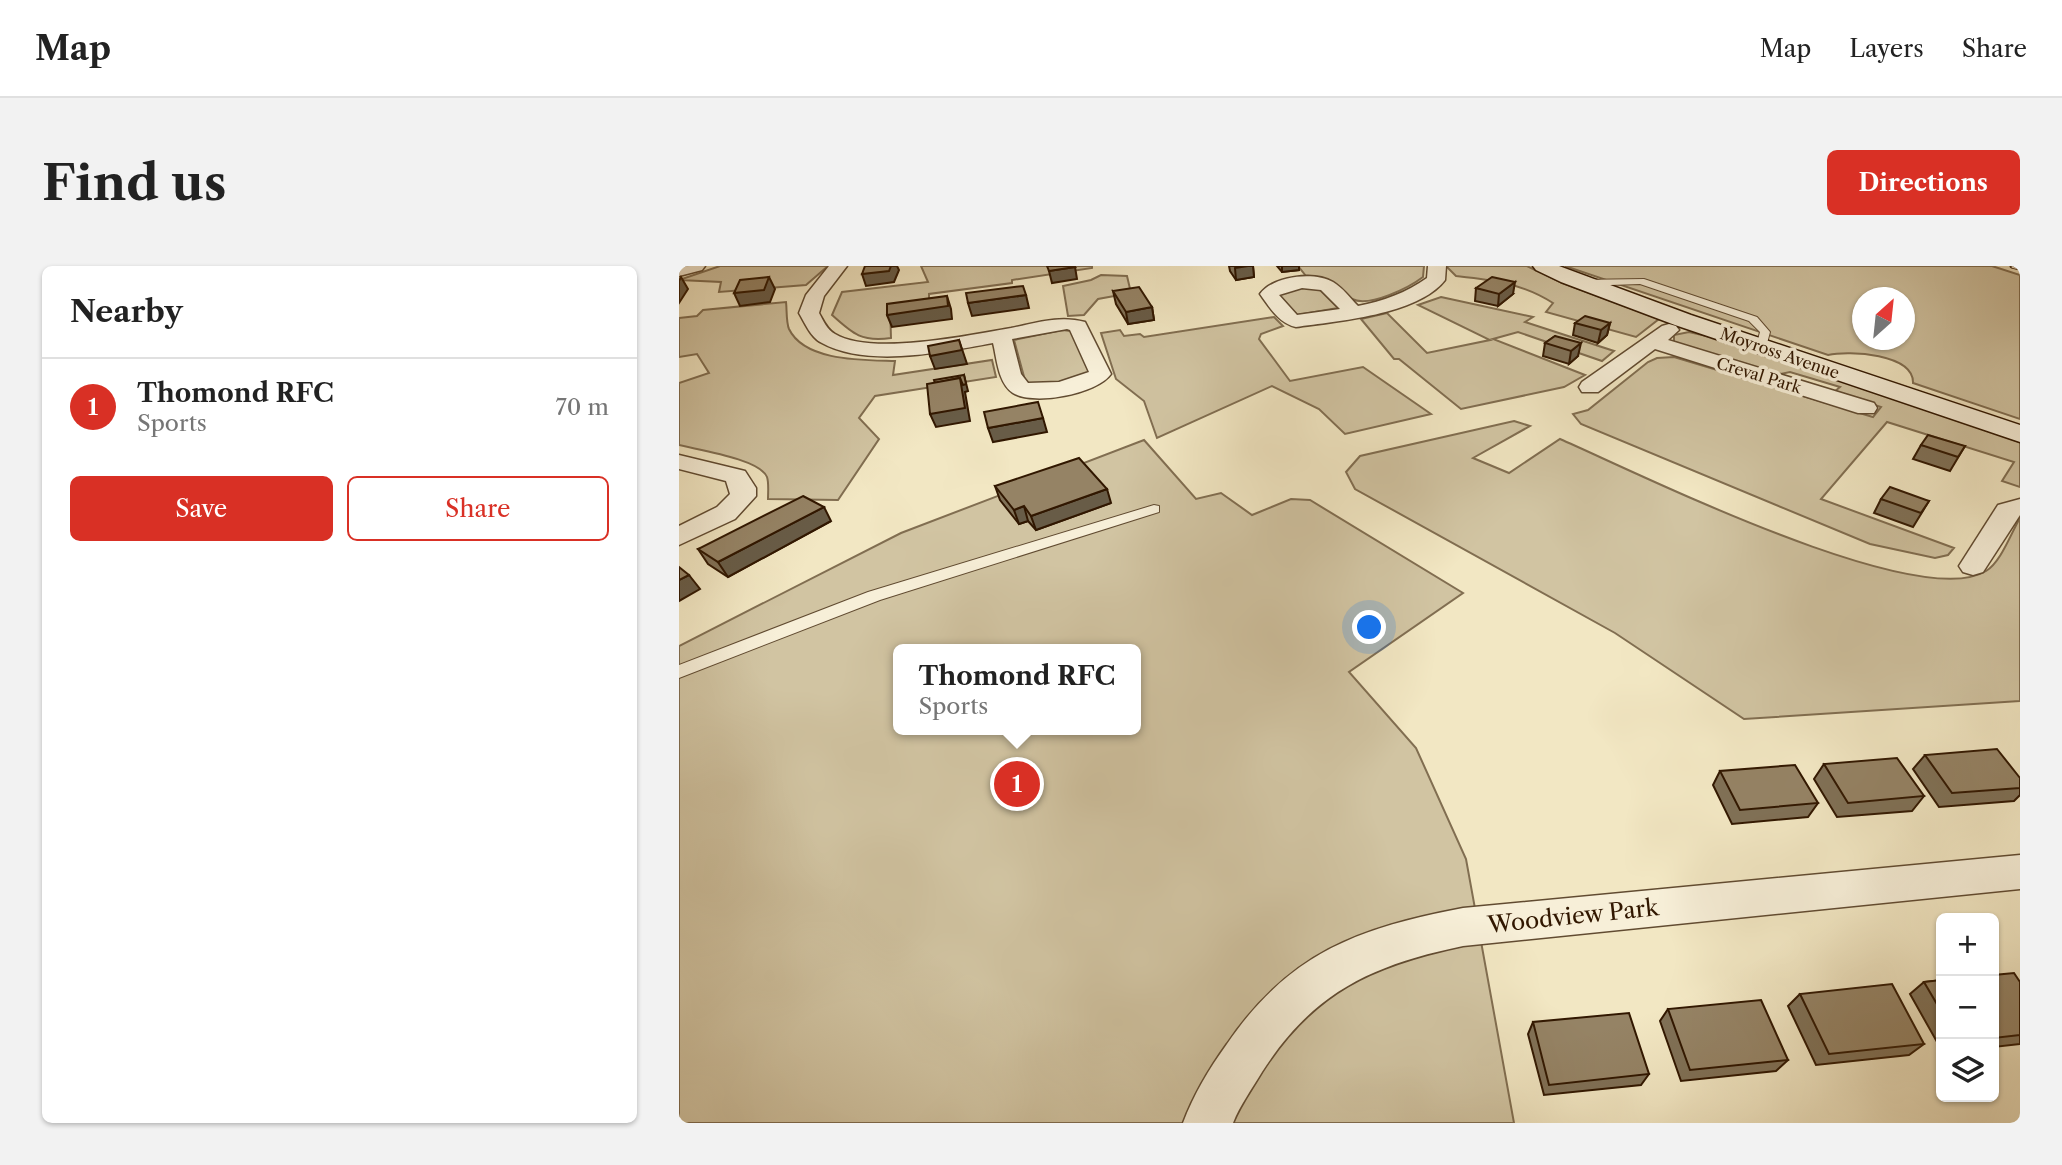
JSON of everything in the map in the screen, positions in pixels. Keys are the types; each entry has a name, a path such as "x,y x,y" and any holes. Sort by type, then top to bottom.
{"street":[{"path":"679,271 696,266"},
{"path":"838,266 815,295 809,313 825,337 846,346 874,351 910,349 1067,323 1078,326 1100,374 1091,382 1039,393 1023,392 1014,384 1001,335"},
{"path":"1353,312 1394,301 1427,288 1436,280 1437,266"},
{"name":"Moyross Avenue","path":"1543,266 1580,283 1683,320 2020,435"},
{"path":"1590,387 1683,320"},
{"name":"Creval Park","path":"1653,342 1866,408"},
{"path":"679,462 736,476 743,488 743,496 726,513 679,537"},
{"path":"1973,566 2007,511 2020,507"},
{"name":"Woodview Park","path":"1208,1123 1232,1077 1266,1025 1293,997 1324,976 1408,937 1464,927 2020,872"}],"lane":[{"path":"1580,283 1641,281 1753,318 1765,332 1761,347"},
{"path":"679,672 874,596 1154,509"}],"shaded area":[{"path":"720,266 828,266 806,285 719,292 721,282 679,280"},
{"path":"921,266 1092,268 1012,280 1012,283 929,294 929,300 890,305 891,338 872,339 858,335 832,315 842,292 928,282"},
{"path":"1298,266 1424,266 1423,277 1409,286 1379,299 1359,301 1345,295 1327,280 1306,276"},
{"path":"1446,266 1527,266 1560,282 1659,319 1636,337 1546,312 1553,303 1541,296 1494,281 1456,276"},
{"path":"1565,266 1992,266 2020,275 2020,419 1913,383 1910,373 1892,360 1864,354 1828,355"},
{"path":"1101,275 1127,276 1131,293 1098,299 1084,315 1068,316 1063,286"},
{"path":"1312,286 1319,289 1338,308 1297,315 1278,294 1284,290"},
{"path":"1441,297 1533,317 1525,322 1614,351 1602,361 1518,332 1493,339 1585,375 1564,387 1461,409 1399,359 1394,359 1361,319 1387,313 1427,353 1490,340 1418,305"},
{"path":"786,302 789,329 797,340 808,348 822,353 852,359 895,361 893,375 992,360 996,377 875,396 859,418 879,439 838,500 768,499 767,477 753,465 679,445 679,383 709,373 697,354 679,357 679,318 697,316 703,310"},
{"path":"1274,317 1283,326 1261,334 1259,339 1290,381 1363,367 1431,414 1345,434 1319,409 1272,386 1157,438 1144,401 1116,379 1101,333 1120,330 1124,336 1140,334 1144,337"},
{"path":"1062,330 1071,331 1090,374 1042,387 1026,384 1014,340"},
{"path":"1689,332 1715,338 2020,442 2020,487 2002,481 2014,462 1887,422 1821,499 1954,548 1948,555 1935,558 1870,544 1581,424 1573,414 1588,410 1648,362 1657,358 1674,357 1873,417 1881,407 1834,392 1840,387 1790,372 1776,375 1674,343 1674,335"},
{"path":"1514,421 1530,426 1473,458 1509,473 1560,439 1776,533 1901,573 1951,579 1986,571 2001,554 2020,518 2020,701 1744,719 1615,633 1355,489 1346,472 1360,456"},
{"path":"1144,440 1196,499 1221,493 1252,515 1291,499 1310,500 1463,593 1349,672 1416,748 1466,859 1514,1123 679,1123 679,646 901,533"}],"building":[{"path":"865,266 891,266 889,271 862,274"},
{"path":"1047,266 1074,266 1075,267 1049,271"},
{"path":"769,277 764,290 734,293 740,280"},
{"path":"1492,277 1515,282 1499,294 1476,288"},
{"path":"1023,286 1026,295 968,303 966,293"},
{"path":"1139,287 1152,307 1126,312 1113,291"},
{"path":"947,296 948,306 887,315 887,304"},
{"path":"1585,316 1610,323 1601,330 1575,323"},
{"path":"1555,336 1581,343 1571,351 1545,343"},
{"path":"959,340 962,350 930,356 928,346"},
{"path":"964,375 966,384 963,385 960,378 935,383 934,380"},
{"path":"960,378 965,408 930,414 927,384"},
{"path":"1038,402 1043,418 988,428 984,412"},
{"path":"1928,435 1965,446 1958,457 1921,445"},
{"path":"1079,458 1107,489 1031,516 1024,506 1014,510 995,486"},
{"path":"1890,487 1929,501 1921,513 1881,499"},
{"path":"803,496 824,507 718,562 698,549"},
{"path":"679,567 689,575 679,580"},
{"path":"1997,749 2020,778 2020,788 1952,793 1925,755"},
{"path":"1897,758 1924,796 1848,803 1824,764"},
{"path":"1795,765 1818,803 1740,810 1720,771"},
{"path":"2014,973 2020,982 2020,1035 1999,1037 1999,974"},
{"path":"1936,981 1936,1002 1924,982"},
{"path":"1892,984 1924,1044 1829,1054 1800,994"},
{"path":"1761,1000 1788,1060 1690,1070 1668,1009"},
{"path":"1629,1013 1649,1074 1549,1085 1533,1022"}],"railway":[{"path":"2012,266 2020,268"}],"place":[{"name":"Thomond RFC","path":"1017,784"}]}
